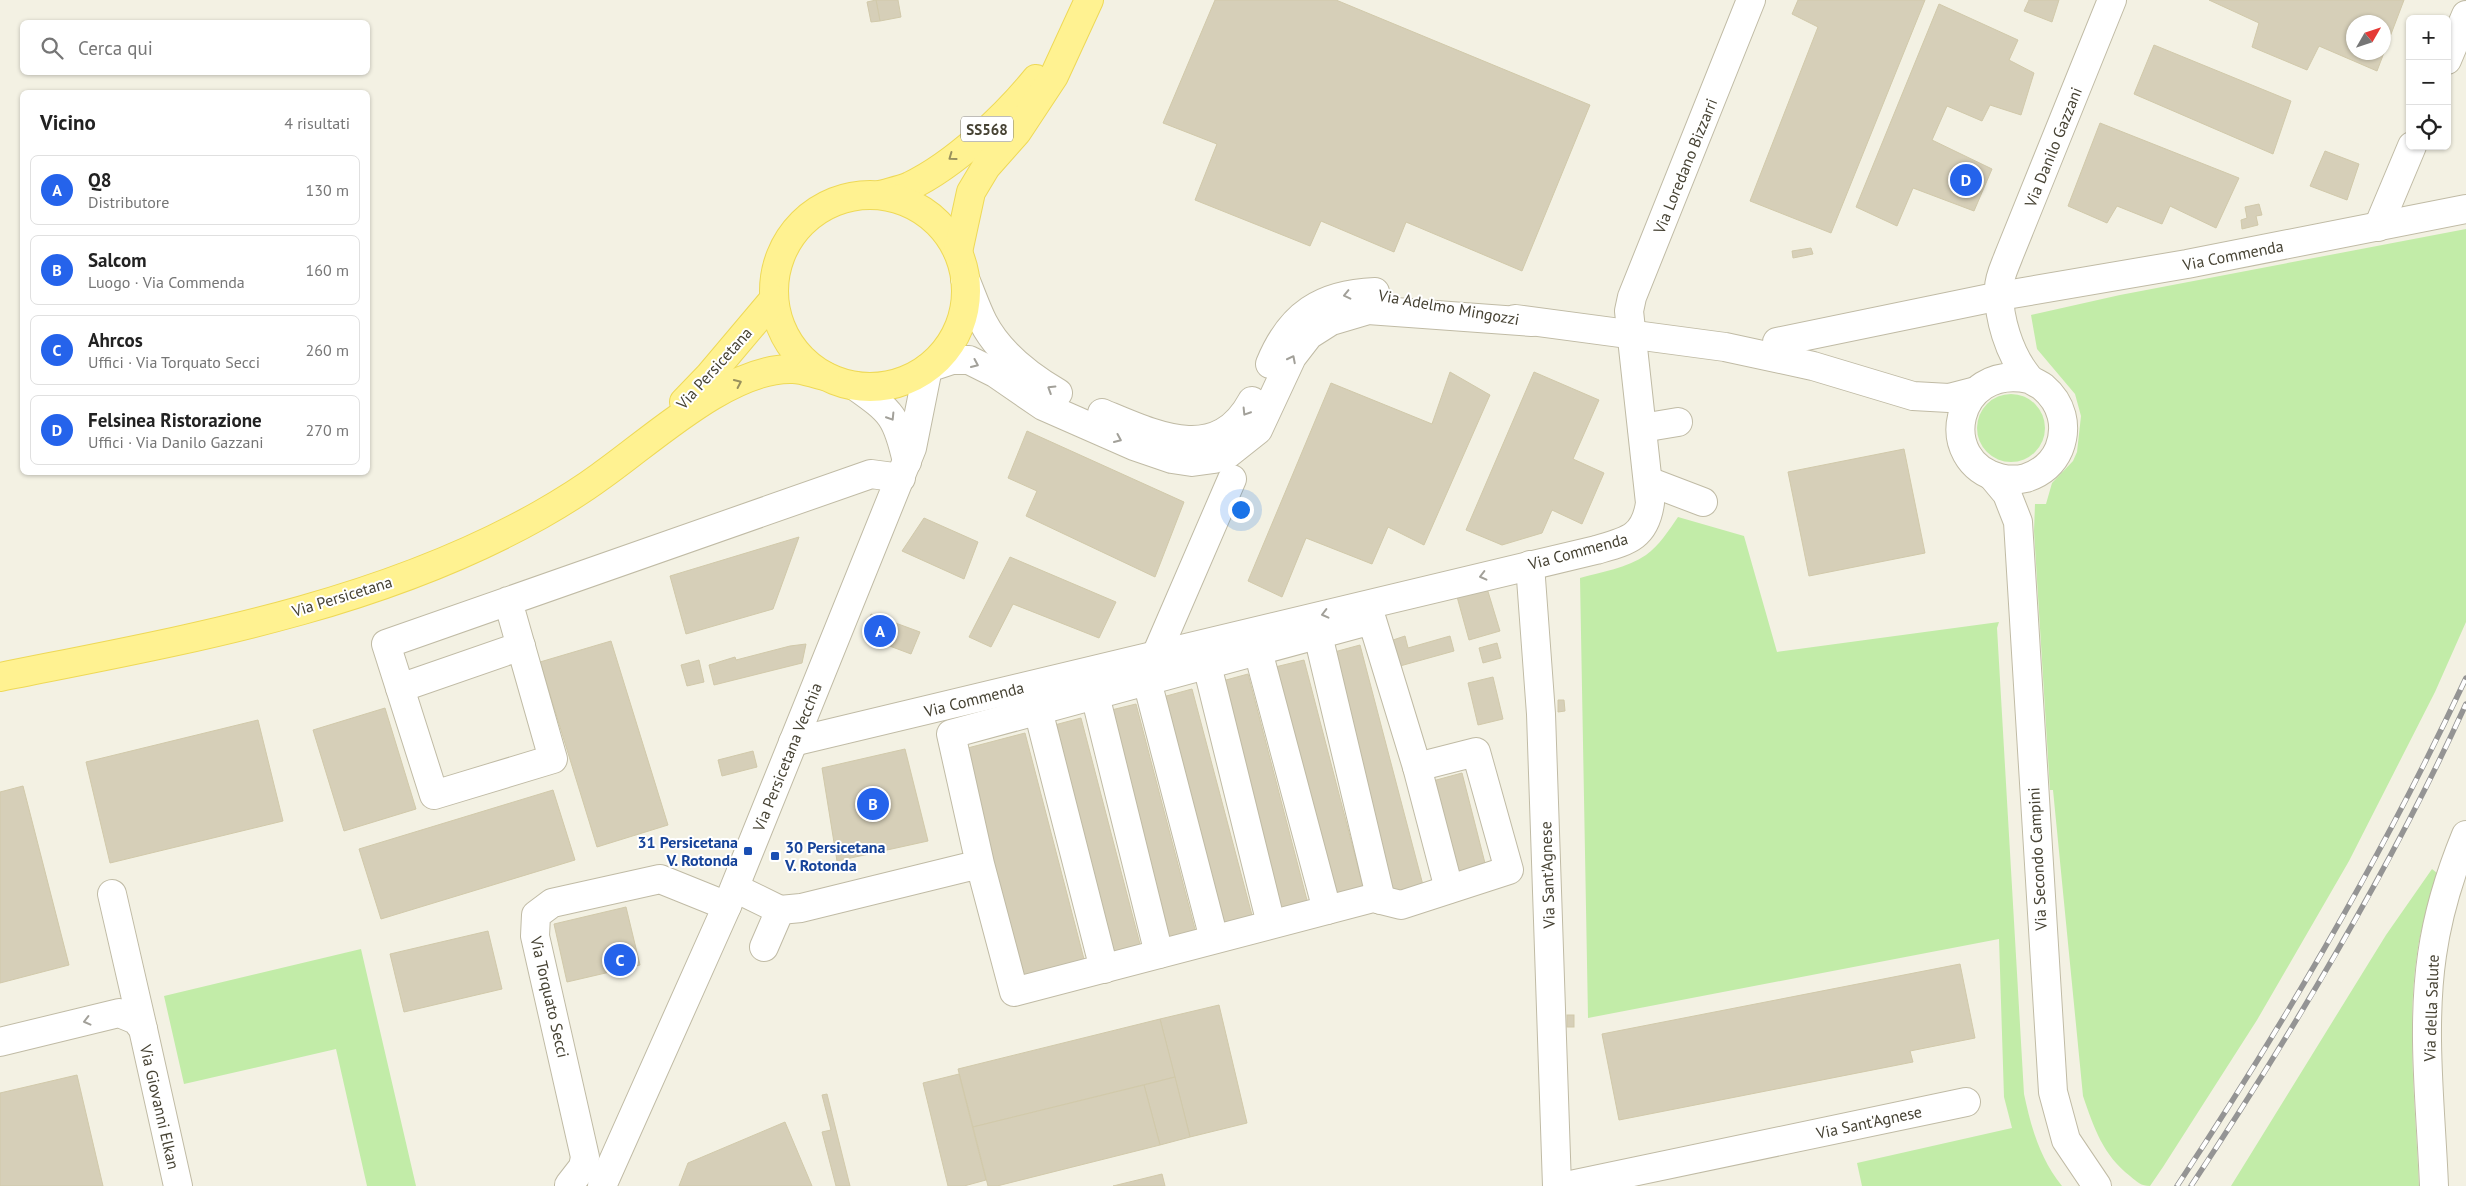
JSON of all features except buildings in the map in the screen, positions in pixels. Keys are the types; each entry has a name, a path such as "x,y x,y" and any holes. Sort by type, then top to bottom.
{"main road":[{"name":"SS568","path":"958,252 971,192 986,167 1017,132 1054,76 1090,0"},
{"name":"SS568","path":"880,195 910,186 971,144 1018,102 1072,36"},
{"path":"865,194 880,195 900,200 918,208 935,220 948,235 958,252 965,279 965,304 959,328 941,356 928,368 912,378 894,384 874,387 855,386 825,376 800,357 790,344 777,315 774,299 776,268 781,253 797,227 808,216 842,199 865,194"},
{"name":"Via Persicetana","path":"652,436 709,376 774,299"},
{"name":"Via Persicetana","path":"0,677 212,634 314,606 396,580 478,547 541,514 602,476 652,436 721,391 758,375 791,368 825,376"}],"street":[{"name":"Via Loredano Bizzarri","path":"1631,335 1629,311 1632,297 1751,0"},
{"name":"Via Danilo Gazzani","path":"2000,296 2002,275 2112,0"},
{"path":"2451,51 2466,15"},
{"path":"2378,227 2410,150"},
{"name":"Via Commenda","path":"1777,342 2000,296 2187,264 2466,209"},
{"name":"Via Adelmo Mingozzi","path":"965,279 984,324 1010,357 1030,375 1068,399 1113,418 1166,436 1191,441 1216,436 1238,423 1262,383 1278,344 1287,330 1311,309 1334,298 1357,293 1379,292 1532,322"},
{"path":"2000,296 2006,338 2015,358 2029,379 2052,396 2060,409 2064,424 2063,440 2057,454 2047,466 2035,474 2021,479 2006,480 1992,476 1978,468 1968,456 1962,441 1960,427 1962,414 1968,401 2000,359 2006,338"},
{"name":"Via Adelmo Mingozzi","path":"928,368 952,360 969,360 995,373 1043,406 1134,446 1172,459 1192,462 1214,459 1229,452 1258,430 1292,357 1309,335 1331,321 1368,310 1532,322 1631,335"},
{"path":"1631,335 1725,347 1804,364 1913,396 1948,398 2003,378 2017,377 2029,379"},
{"name":"Via Commenda","path":"793,742 1624,542 1639,533 1648,518 1648,481 1631,335"},
{"name":"Via Persicetana Vecchia","path":"603,1185 731,897 907,460 928,368"},
{"path":"508,601 553,759 434,795 386,644 907,460 893,418 885,407 855,386"},
{"path":"1913,396 1942,414 1962,441"},
{"path":"1642,428 1678,422"},
{"name":"Via Secondo Campini","path":"2018,522 2026,493 2047,466"},
{"name":"Via Secondo Campini","path":"1992,476 2007,494 2018,522 2052,1092 2066,1140 2097,1186"},
{"path":"1156,655 1232,479"},
{"path":"1648,481 1703,502"},
{"name":"Via Sant'Agnese","path":"1530,565 1541,724 1557,1186"},
{"path":"1417,767 1476,752 1509,870 1449,889 1401,904 1373,898 1014,992 980,864 951,734 1372,620 1417,767 1449,889"},
{"path":"1318,635 1381,900"},
{"path":"400,688 521,646"},
{"path":"1258,651 1327,910"},
{"path":"1207,665 1271,924"},
{"path":"1147,681 1214,940"},
{"path":"1095,695 1159,954"},
{"path":"1038,710 1104,969"},
{"name":"Via della Salute","path":"2434,1186 2429,1048 2430,972 2444,897 2466,835"},
{"path":"731,897 780,910 801,908 980,864"},
{"name":"Via Torquato Secci","path":"568,1186 583,1167 585,1157 535,936 536,915 552,903 660,879 731,897"},
{"name":"Via Giovanni Elkan","path":"112,894 178,1186"},
{"path":"764,947 780,910"},
{"name":"Via Giovanni Elkan","path":"126,952 128,987 126,1004 119,1012 136,1020 143,1029"},
{"path":"0,1042 119,1012"},
{"name":"Via Sant'Agnese","path":"1566,1186 1966,1102"},
{"path":"568,1186 603,1185"}],"green space":[{"path":"2466,229 2466,622 2435,692 2349,861 2257,1020 2150,1186 2144,1185 2137,1182 2121,1168 2106,1150 2100,1140 2083,1096 2053,790 2050,790 2034,531 2035,504 2046,504 2052,483 2073,461 2077,452 2081,416 2075,394 2037,349 2031,315 2120,295"},
{"path":"2004,394 2018,394 2030,399 2040,409 2045,421 2045,435 2040,447 2030,457 2018,462 2004,462 1992,457 1982,447 1977,435 1977,421 1982,409 1992,399"},
{"path":"1678,517 1744,536 1777,652 1999,622 1997,628 2024,1094 2037,1142 2054,1176 2062,1186 1862,1186 1857,1163 2012,1128 2004,1097 1999,939 1588,1018 1580,578 1605,572 1646,555 1659,542"},
{"path":"2432,869 2437,873 2417,954 2412,1011 2419,1186 2231,1186 2386,935"},
{"path":"361,949 416,1186 367,1186 336,1049 184,1084 164,996"}],"railway":[{"path":"2177,1186 2256,1063 2367,874 2466,678"},
{"path":"2191,1186 2303,1010 2338,950 2405,829 2466,704"}],"place":[{"name":"Felsinea Ristorazione","path":"1966,180"},
{"name":"Q8","path":"880,631"},
{"name":"Salcom","path":"873,804"},
{"name":"31 Persicetana V. Rotonda","path":"748,851"},
{"name":"30 Persicetana V. Rotonda","path":"775,856"},
{"name":"Ahrcos","path":"620,960"}]}
